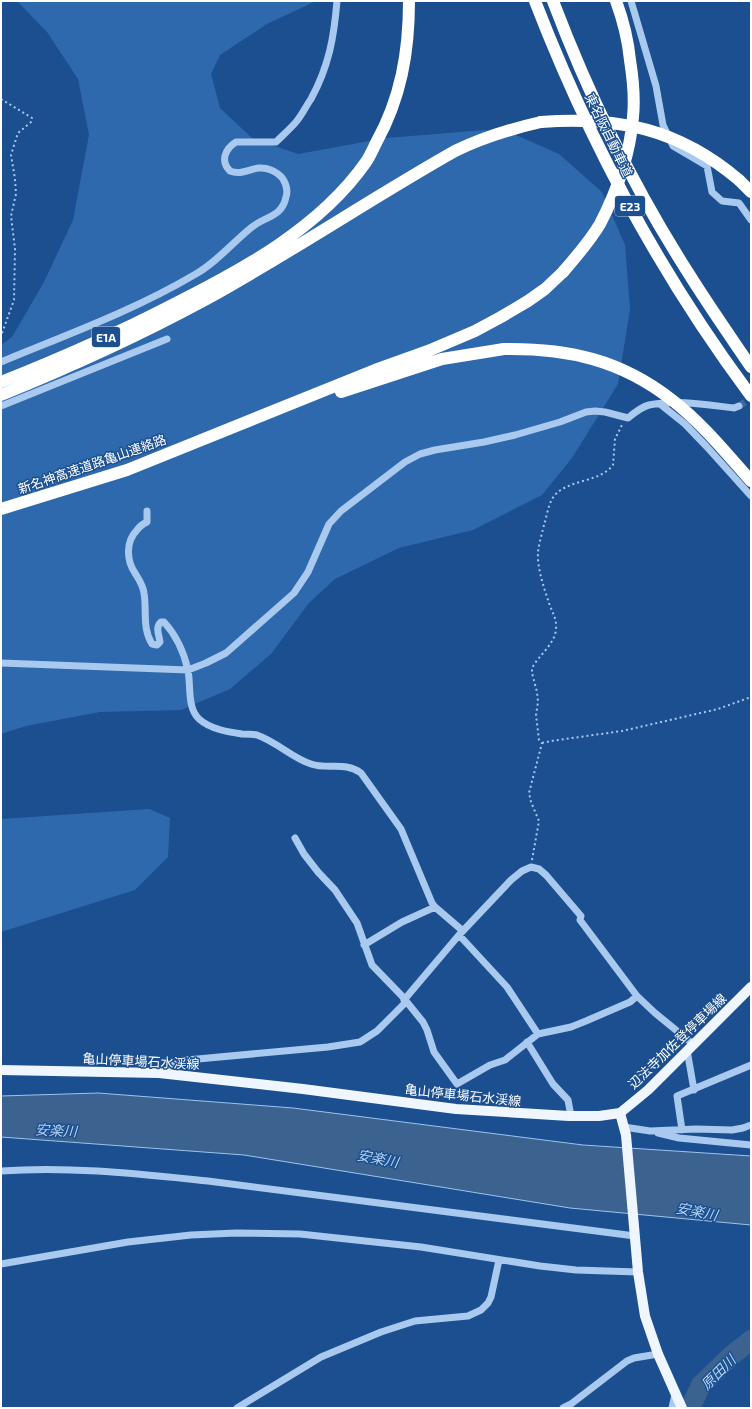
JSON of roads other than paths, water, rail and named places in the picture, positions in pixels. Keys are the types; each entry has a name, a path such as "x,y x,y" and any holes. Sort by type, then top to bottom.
{"highway":[{"name":"E1A","path":"1,382 127,328 209,287 258,259 296,233 333,199 366,161 385,127 396,99 404,70 408,36 409,1"},
{"name":"東名阪自動車道","path":"535,1 573,93 620,188 676,283 712,340 751,396"},
{"path":"213,435 375,370 428,351 475,331 528,301 545,289 563,272 599,225 611,202 622,172 629,144 634,117 633,81 628,40 616,1"},
{"name":"東名阪自動車道","path":"553,2 589,88 610,133 636,182 688,274 751,367"},
{"path":"1,395 61,370 134,336 204,300 334,224 420,171 477,141 503,131 541,122 567,120 593,120 636,126 656,132 696,150 723,167 751,192"},
{"path":"213,435 442,359 504,349 534,349 582,356 612,365 630,373 673,400 712,437 751,481"},
{"name":"新名神高速道路亀山連絡路","path":"1,509 127,470 213,435"}],"main road":[{"name":"辺法寺加佐登停車場線","path":"620,1113 648,1090 751,987"},
{"name":"亀山停車場石水渓線","path":"1,1070 159,1073 303,1088 456,1109 571,1116 599,1116 620,1113"},
{"path":"620,1113 625,1131 638,1272 645,1316 658,1354 675,1394 678,1407"}],"street":[{"path":"1,362 75,333 143,303 195,275 218,258 253,227 278,212 283,207 287,194 286,185 278,174 263,167 243,172 233,172 227,168 224,163 225,153 231,145 236,142 276,142 297,121 315,91 325,70 334,29 337,1"},
{"path":"631,1 656,86 663,125 673,146 707,166 712,192 722,201 739,203 751,220"},
{"path":"1,406 167,339"},
{"path":"1,662 188,670 226,653 294,593 308,572 329,524 341,511 375,484 415,457 435,450 515,435 560,422 586,412 605,412 628,418 638,410 660,404 683,403 734,408 739,406"},
{"path":"660,404 689,429 751,496"},
{"path":"147,511 146,522 137,530 130,540 128,549 130,564 143,586 146,632 152,644 157,645 160,642 158,635 158,624 160,622 164,622 170,628 182,651 188,670 191,703 194,713 205,723 224,730 256,735 276,744 311,765 342,766 356,769 361,773 401,828 435,908 461,933 507,987 538,1034"},
{"path":"295,838 304,854 335,890 356,923 372,965 423,1022 434,1052 457,1084 490,1065 505,1060 538,1034 586,1021 630,1002 637,996"},
{"path":"159,1073 176,1061 328,1047 360,1042 377,1031 405,1001 461,933 511,880 522,871 532,867 539,869 546,874 581,916 580,920 637,996 690,1047 694,1090"},
{"path":"364,945 402,922 435,908"},
{"path":"527,1042 553,1084 568,1100 571,1116"},
{"path":"682,1130 677,1096 751,1065"},
{"path":"625,1131 650,1132 682,1130 732,1130 751,1125"},
{"path":"650,1132 679,1138 751,1145"},
{"path":"1,1171 84,1171 208,1181 635,1232"},
{"path":"1,1264 128,1242 191,1235 236,1233 300,1234 383,1242 562,1268 638,1272"},
{"path":"237,1408 321,1357 381,1332 415,1320 468,1316 481,1310 488,1303 491,1297 499,1260"},
{"path":"562,1408 570,1404 627,1361 634,1358 658,1354"}],"water":[{"name":"安楽川","path":"98,1093 293,1108 583,1145 751,1156 751,1225 570,1208 244,1155 1,1137 1,1096"}],"waterway":[{"name":"原田川","path":"690,1408 701,1385 732,1355 751,1340"}],"tunnel":[{"path":"739,406 751,398"}]}
